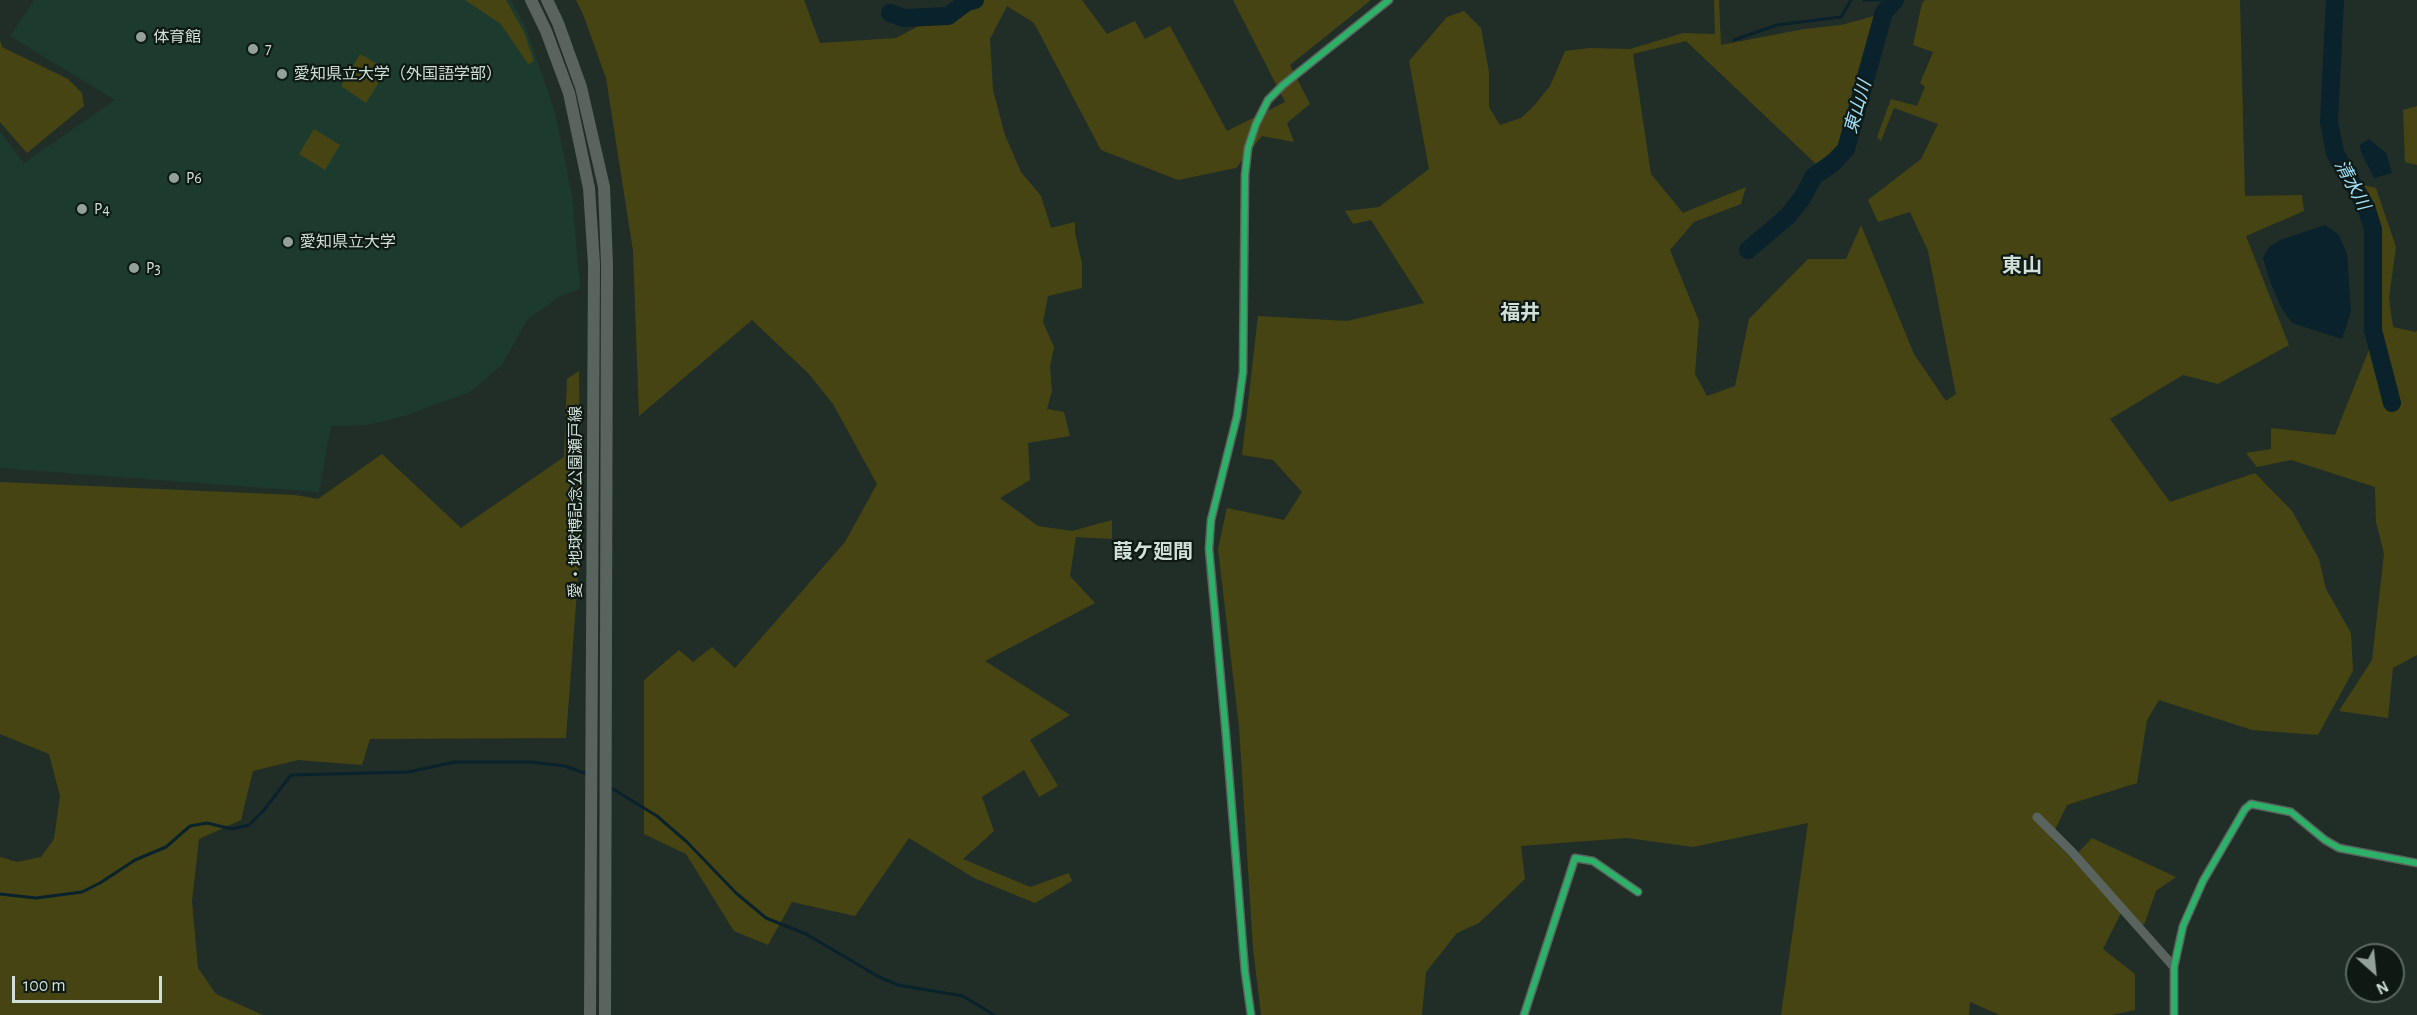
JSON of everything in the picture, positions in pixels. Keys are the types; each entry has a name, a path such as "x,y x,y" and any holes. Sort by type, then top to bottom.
{"main road":[{"name":"愛・地球博記念公園瀬戸線","path":"531,0 546,31 569,93 589,188 594,264 590,1015"},
{"name":"愛・地球博記念公園瀬戸線","path":"547,0 558,23 581,87 604,187 607,265 605,1015"}],"street":[{"path":"1251,1015 1245,972 1209,549 1211,520 1235,427 1243,372 1245,185 1248,148 1256,124 1268,100 1283,85 1389,0"},
{"path":"2174,1015 2174,967 2183,926 2203,881 2245,809 2251,804 2291,812 2325,840 2339,848 2417,863"},
{"path":"2037,817 2072,852 2174,967"},
{"path":"1524,1015 1575,858 1593,861 1638,892"}],"shaded area":[{"name":"愛知県立大学","path":"34,0 511,0 526,28 555,113 572,195 580,289 560,296 527,320 502,365 470,392 404,416 367,425 331,426 319,492 0,468 0,132 24,163 115,100 10,36"},
{"path":"465,0 506,0 524,32 534,61 528,64 501,24"},
{"path":"576,0 804,0 820,43 896,38 968,0 1082,0 1107,34 1135,21 1145,39 1170,26 1227,131 1285,102 1233,0 1371,0 1290,65 1310,104 1287,123 1294,142 1262,136 1236,168 1178,180 1101,150 1034,23 1007,6 990,39 993,90 1005,135 1021,172 1041,196 1051,228 1075,222 1075,233 1082,263 1082,288 1048,296 1043,322 1054,347 1050,367 1052,391 1047,409 1064,412 1070,436 1028,443 1030,480 1000,498 1038,526 1072,531 1112,520 1112,539 1076,537 1070,576 1095,603 985,661 1070,715 1030,740 1058,786 1039,797 1024,770 982,797 994,831 963,859 1030,887 1069,873 1072,881 1035,903 974,878 909,838 855,916 792,902 768,945 734,931 686,854 644,834 644,680 679,650 693,662 712,647 735,668 845,542 877,484 833,404 809,374 752,320 639,416 633,251 606,78"},
{"path":"1714,0 1719,0 1721,45 1804,29 1841,25 1874,16 1838,147 1816,164 1686,41 1633,54 1651,174 1683,213 1746,187 1741,204 1694,222 1670,250 1699,321 1695,374 1707,396 1735,386 1749,319 1808,259 1846,259 1861,225 1914,354 1946,401 1956,394 1928,251 1910,212 1878,222 1868,200 1921,159 1938,124 1894,108 1881,141 1877,137 1891,99 1917,106 1925,87 1920,83 1933,52 1913,45 1922,3 1925,0 2240,0 2245,196 2302,195 2304,211 2246,236 2289,345 2218,384 2183,375 2110,419 2170,502 2255,473 2292,511 2319,559 2326,589 2351,633 2353,671 2318,735 2252,730 2159,700 2147,720 2137,783 2067,805 2051,838 2072,859 2092,838 2176,877 2156,891 2144,925 2121,913 2103,949 2135,974 2135,1010 2112,1015 2000,1015 1970,1002 1969,1015 1781,1015 1808,823 1693,847 1627,838 1521,846 1525,879 1479,923 1457,933 1426,972 1422,1015 1261,1015 1253,948 1239,727 1218,549 1227,508 1284,520 1302,492 1273,460 1242,455 1258,316 1347,321 1424,303 1371,220 1353,224 1345,211 1379,207 1429,169 1409,61 1447,17 1464,11 1481,28 1489,72 1489,107 1500,125 1521,118 1533,107 1550,86 1565,51 1590,48 1630,49 1683,33 1715,34"},
{"path":"0,40 2,47 68,79 82,93 84,106 27,153 0,122"},
{"path":"360,54 387,69 366,103 341,86"},
{"path":"2417,106 2417,165 2405,162 2403,110"},
{"path":"314,129 340,145 325,170 299,154"},
{"path":"2364,185 2376,188 2396,247 2389,298 2393,327 2416,332 2417,330 2417,655 2393,668 2388,718 2339,711 2372,660 2384,554 2376,522 2375,487 2291,460 2257,467 2246,453 2271,449 2271,428 2335,435 2382,317 2378,229"},
{"path":"579,371 581,537 566,738 370,739 362,765 298,760 253,771 241,820 199,839 192,901 198,968 216,994 263,1015 0,1015 0,857 17,862 41,857 54,839 60,796 49,754 0,734 0,482 295,495 318,499 382,454 461,528 564,457 567,379"}],"water":[{"path":"2369,139 2386,153 2392,173 2374,178 2361,152 2360,145"},
{"path":"2325,225 2339,235 2347,254 2351,311 2342,339 2292,323 2282,309 2263,258 2269,247 2280,240"}],"waterway":[{"path":"890,13 904,18 948,16 967,2 975,0"},
{"path":"1734,40 1777,25 1841,17 1851,0"},
{"path":"1864,0 1880,0"},
{"name":"東山川","path":"1748,250 1788,216 1802,198 1814,176 1833,163 1846,149 1884,12 1895,0"},
{"name":"清水川","path":"2335,0 2329,122 2335,153 2366,207 2373,229 2373,330 2392,403"},
{"path":"0,894 36,898 82,892 135,860 166,847 190,826 207,823 232,829 249,825 264,810 291,775 408,772 455,762 531,762 565,766 587,774"},
{"path":"608,786 657,816 687,842 736,893 766,918 806,934 879,977 898,985 963,996 994,1015"}],"cycle path":[{"path":"1251,1015 1245,972 1209,549 1211,520 1237,416 1243,372 1245,175 1248,148 1256,124 1268,100 1283,85 1389,0"},
{"path":"2174,1015 2174,967 2183,926 2203,881 2245,809 2251,804 2291,812 2325,840 2339,848 2417,863"},
{"path":"1524,1015 1575,858 1593,861 1638,892"}],"place":[{"name":"体育館","path":"141,37"},
{"name":"7","path":"253,49"},
{"name":"愛知県立大学（外国語学部）","path":"282,74"},
{"name":"P6","path":"174,178"},
{"name":"P4","path":"82,209"},
{"name":"愛知県立大学","path":"288,242"},
{"name":"P3","path":"134,268"}],"district":[{"name":"東山","path":"2022,266"},
{"name":"福井","path":"1520,313"},
{"name":"葭ケ廻間","path":"1153,552"}]}
